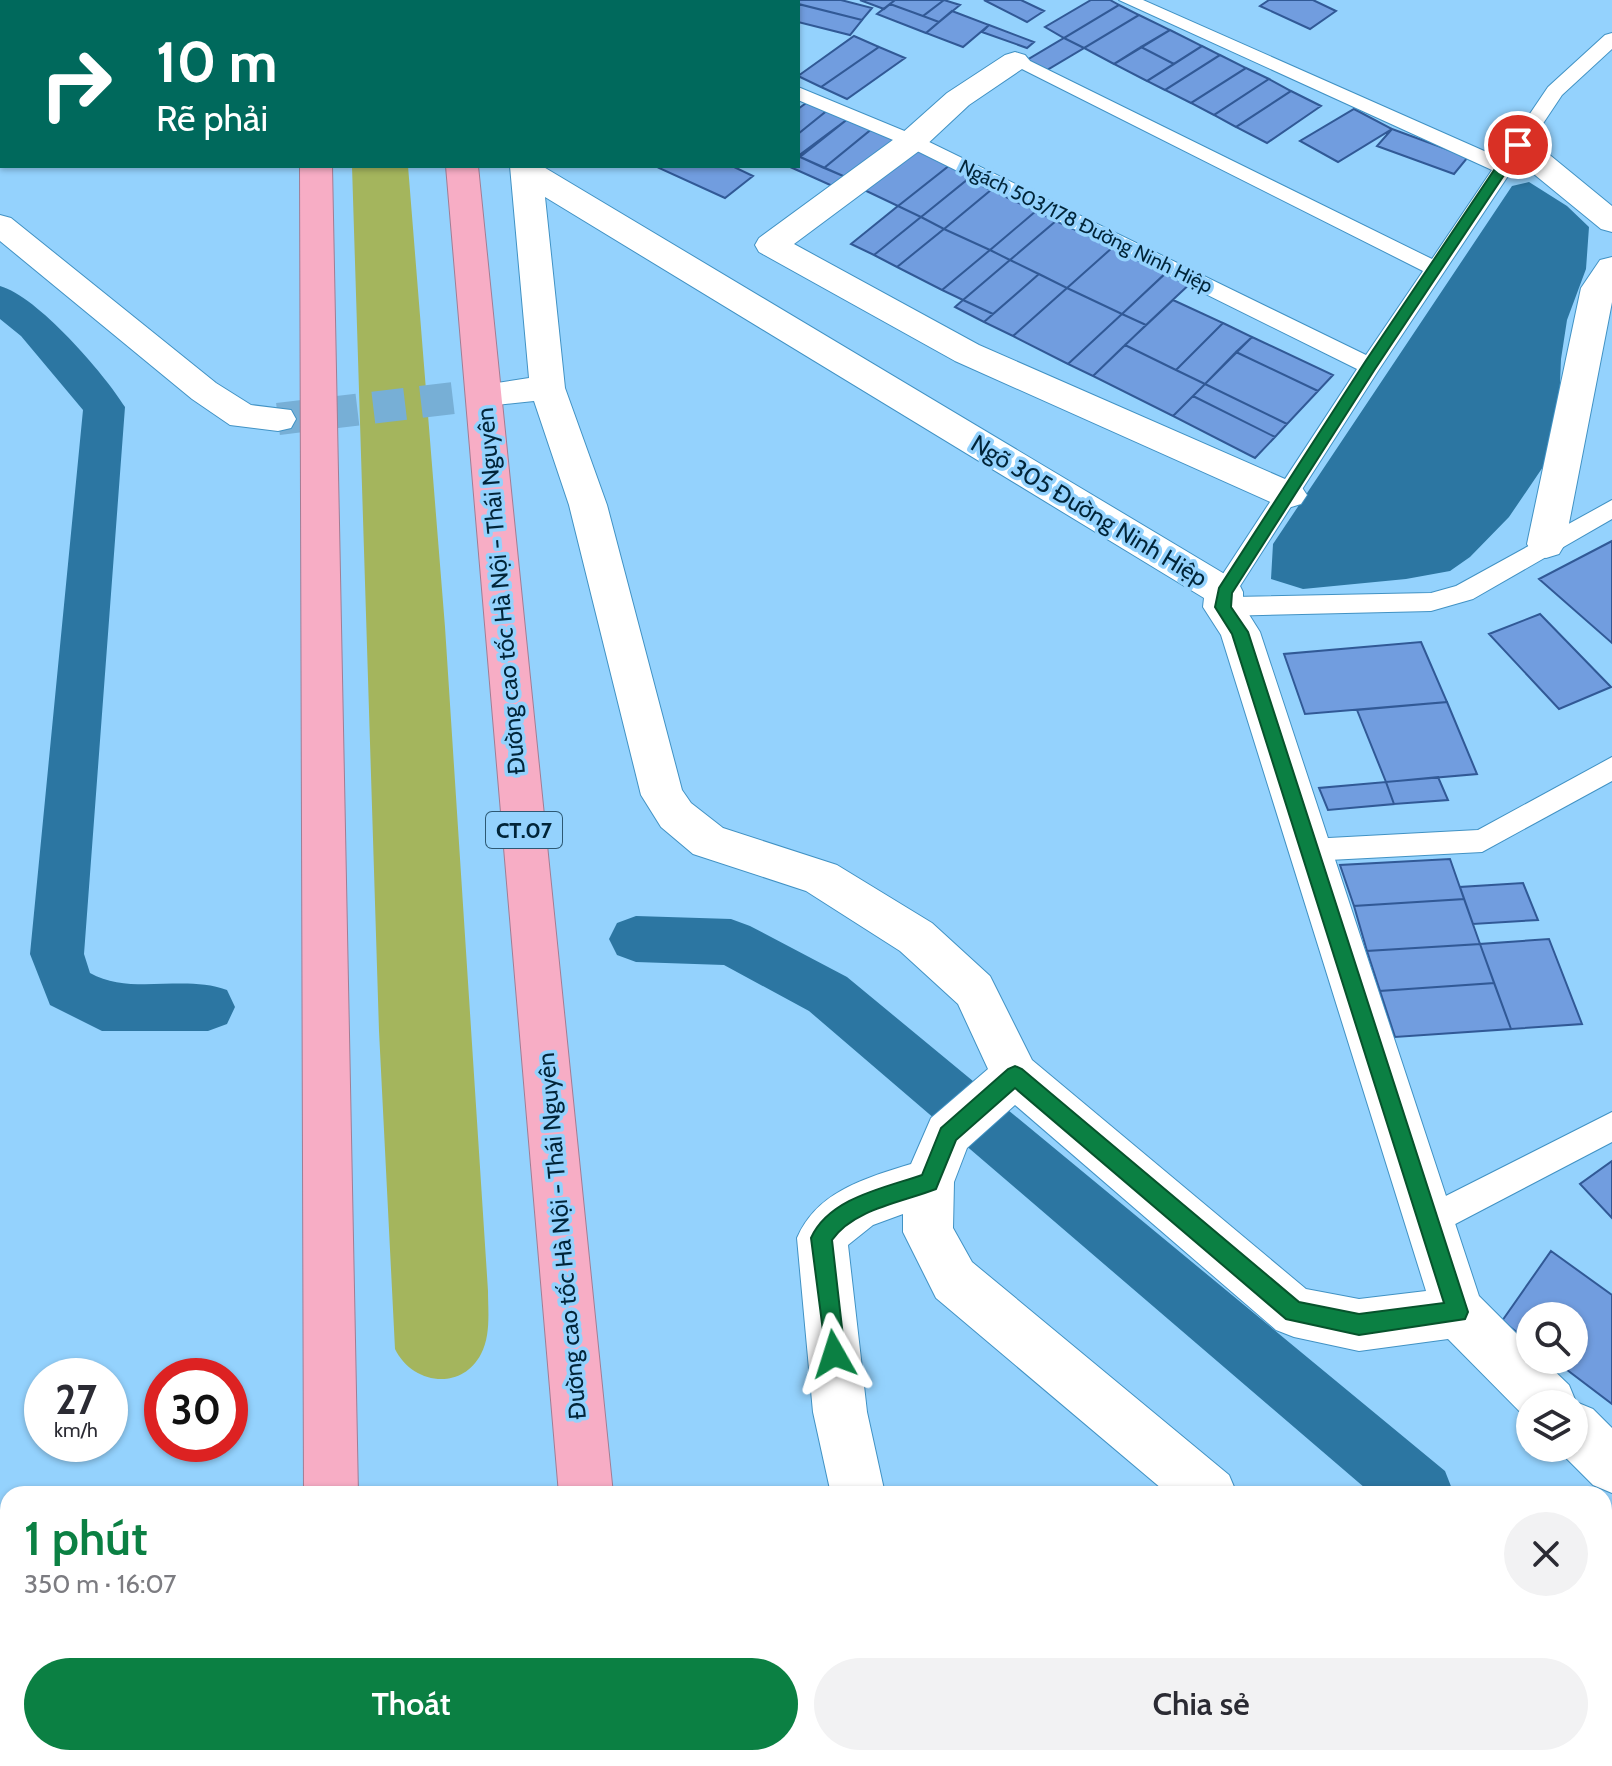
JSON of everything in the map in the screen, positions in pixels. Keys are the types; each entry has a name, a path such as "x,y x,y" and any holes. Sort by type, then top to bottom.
{"highway":[{"path":"316,168 331,1486"},
{"name":"Đường cao tốc Hà Nội - Thái Nguyên","path":"462,168 585,1486"}],"street":[{"path":"1015,61 958,99 912,141 771,245 967,353 1288,495"},
{"path":"1510,156 1612,222"},
{"path":"548,174 547,388 588,505 662,795 676,815 708,841 821,878 916,937 974,990 1008,1083 1294,1312 1359,1325 1458,1312"},
{"name":"Ngõ 305 Đường Ninh Hiệp","path":"548,174 1224,600 1240,632 1458,1312 1536,1390"},
{"path":"0,225 204,391 243,416 278,419"},
{"path":"1546,544 1598,288 1612,267"},
{"path":"496,393 547,388"},
{"path":"1008,1083 948,1134 929,1182 928,1232 954,1280 1200,1486"},
{"path":"856,1486 840,1412 822,1238 831,1223 870,1202 929,1182"},
{"path":"1588,1442 1612,1466"}],"lane":[{"path":"1128,0 1510,156"},
{"path":"1224,600 1370,366 1510,156 1555,91 1612,39"},
{"path":"1015,61 1436,269"},
{"name":"Ngách 503/178 Đường Ninh Hiệp","path":"800,94 912,141 1370,366"},
{"path":"1224,600 1431,602 1464,593 1612,508"},
{"path":"1310,850 1482,841 1612,768"},
{"path":"1429,1221 1612,1126"}],"green space":[{"path":"352,168 408,168 445,627 488,1291 488,1331 481,1354 462,1374 449,1378 424,1376 403,1361 395,1349 379,1031"}],"water":[{"path":"1529,182 1567,206 1589,227 1586,269 1567,320 1561,359 1559,407 1547,461 1509,517 1470,557 1450,571 1406,579 1303,589 1271,579 1273,544 1512,186"}],"building":[{"path":"800,0 841,0 872,8 862,20 800,4"},
{"path":"860,0 895,0 884,9"},
{"path":"895,0 944,0 923,16 890,4"},
{"path":"944,0 960,5 939,22 923,16"},
{"path":"984,0 1021,0 1044,11 1027,22"},
{"path":"1091,0 1110,0 1119,5 1064,38 1045,27"},
{"path":"1269,0 1313,0 1336,11 1310,29 1260,6"},
{"path":"800,4 862,20 850,35 800,22"},
{"path":"890,4 939,22 926,33 877,14"},
{"path":"1119,5 1139,15 1084,48 1064,38"},
{"path":"952,11 989,25 963,47 926,33"},
{"path":"1139,15 1170,30 1114,64 1084,48"},
{"path":"989,25 1034,42 1027,48 982,32"},
{"path":"1170,30 1202,46 1174,64 1141,47"},
{"path":"854,36 879,47 821,87 800,75"},
{"path":"1064,38 1084,48 1047,70 1027,60"},
{"path":"1202,46 1220,55 1165,90 1147,81"},
{"path":"879,47 905,58 847,99 821,87"},
{"path":"1141,47 1174,64 1147,81 1114,64"},
{"path":"1220,55 1246,68 1191,103 1165,90"},
{"path":"1246,68 1269,79 1214,115 1191,103"},
{"path":"1269,79 1291,91 1236,127 1214,115"},
{"path":"1291,91 1321,106 1267,143 1236,127"},
{"path":"809,101 829,109 800,132 800,108"},
{"path":"829,109 849,118 800,155 800,132"},
{"path":"1354,109 1392,129 1338,162 1300,141"},
{"path":"849,118 873,128 824,168 800,157"},
{"path":"873,128 897,138 848,178 824,168"},
{"path":"1392,129 1468,157 1454,174 1377,146"},
{"path":"912,147 950,165 898,206 860,188"},
{"path":"800,157 848,178 837,188 792,168 800,168"},
{"path":"950,165 973,175 921,217 898,206"},
{"path":"659,168 736,168 753,176 725,198"},
{"path":"968,179 991,190 944,229 921,217"},
{"path":"991,190 1036,211 990,250 944,229"},
{"path":"898,206 921,217 874,255 851,244"},
{"path":"1036,211 1056,221 1010,260 990,250"},
{"path":"921,217 944,229 897,267 874,255"},
{"path":"1056,221 1113,247 1067,288 1010,260"},
{"path":"944,229 990,250 942,290 897,267"},
{"path":"1113,247 1167,272 1122,314 1067,288"},
{"path":"990,250 1010,260 963,300 942,290"},
{"path":"1010,260 1039,274 993,314 963,300"},
{"path":"1171,268 1195,279 1146,325 1122,314"},
{"path":"1039,274 1067,288 1013,336 984,322"},
{"path":"1067,288 1122,314 1068,364 1013,336"},
{"path":"963,300 993,314 984,322 955,307"},
{"path":"1173,300 1223,323 1176,370 1125,345"},
{"path":"1122,314 1146,325 1093,376 1068,364"},
{"path":"1223,323 1252,337 1205,384 1176,370"},
{"path":"1252,337 1333,375 1318,391 1236,352"},
{"path":"1125,345 1205,384 1173,416 1093,376"},
{"path":"1236,352 1318,391 1287,424 1205,384"},
{"path":"1205,384 1287,424 1275,437 1193,396"},
{"path":"1193,396 1275,437 1255,458 1173,416"},
{"path":"1612,541 1612,643 1539,579"},
{"path":"1540,614 1611,687 1559,709 1489,634"},
{"path":"1421,642 1447,702 1305,714 1284,654"},
{"path":"1447,702 1477,774 1386,782 1357,710"},
{"path":"1438,777 1448,800 1394,804 1386,782"},
{"path":"1386,782 1394,804 1328,810 1319,788"},
{"path":"1450,859 1464,899 1354,906 1340,865"},
{"path":"1523,883 1538,920 1473,924 1460,887"},
{"path":"1464,899 1480,944 1367,951 1354,906"},
{"path":"1549,939 1582,1024 1511,1029 1480,944"},
{"path":"1480,944 1494,983 1380,991 1367,951"},
{"path":"1494,983 1511,1029 1395,1037 1380,991"},
{"path":"1612,1161 1612,1218 1580,1184"},
{"path":"1551,1251 1612,1295 1612,1404 1572,1374 1588,1374 1588,1302 1516,1302 1516,1332 1502,1321"}],"waterway":[{"path":"0,299 35,327 104,407 57,954 69,988 102,1007 208,1007"},
{"path":"636,939 731,942 828,994 1412,1486"}],"tunnel":[{"path":"278,419 496,393"}],"route":[{"path":"834,1354 822,1238 831,1223 870,1202 929,1182 948,1134 1015,1075 1294,1312 1359,1325 1458,1312 1240,632 1223,607 1224,592 1518,145"}]}
